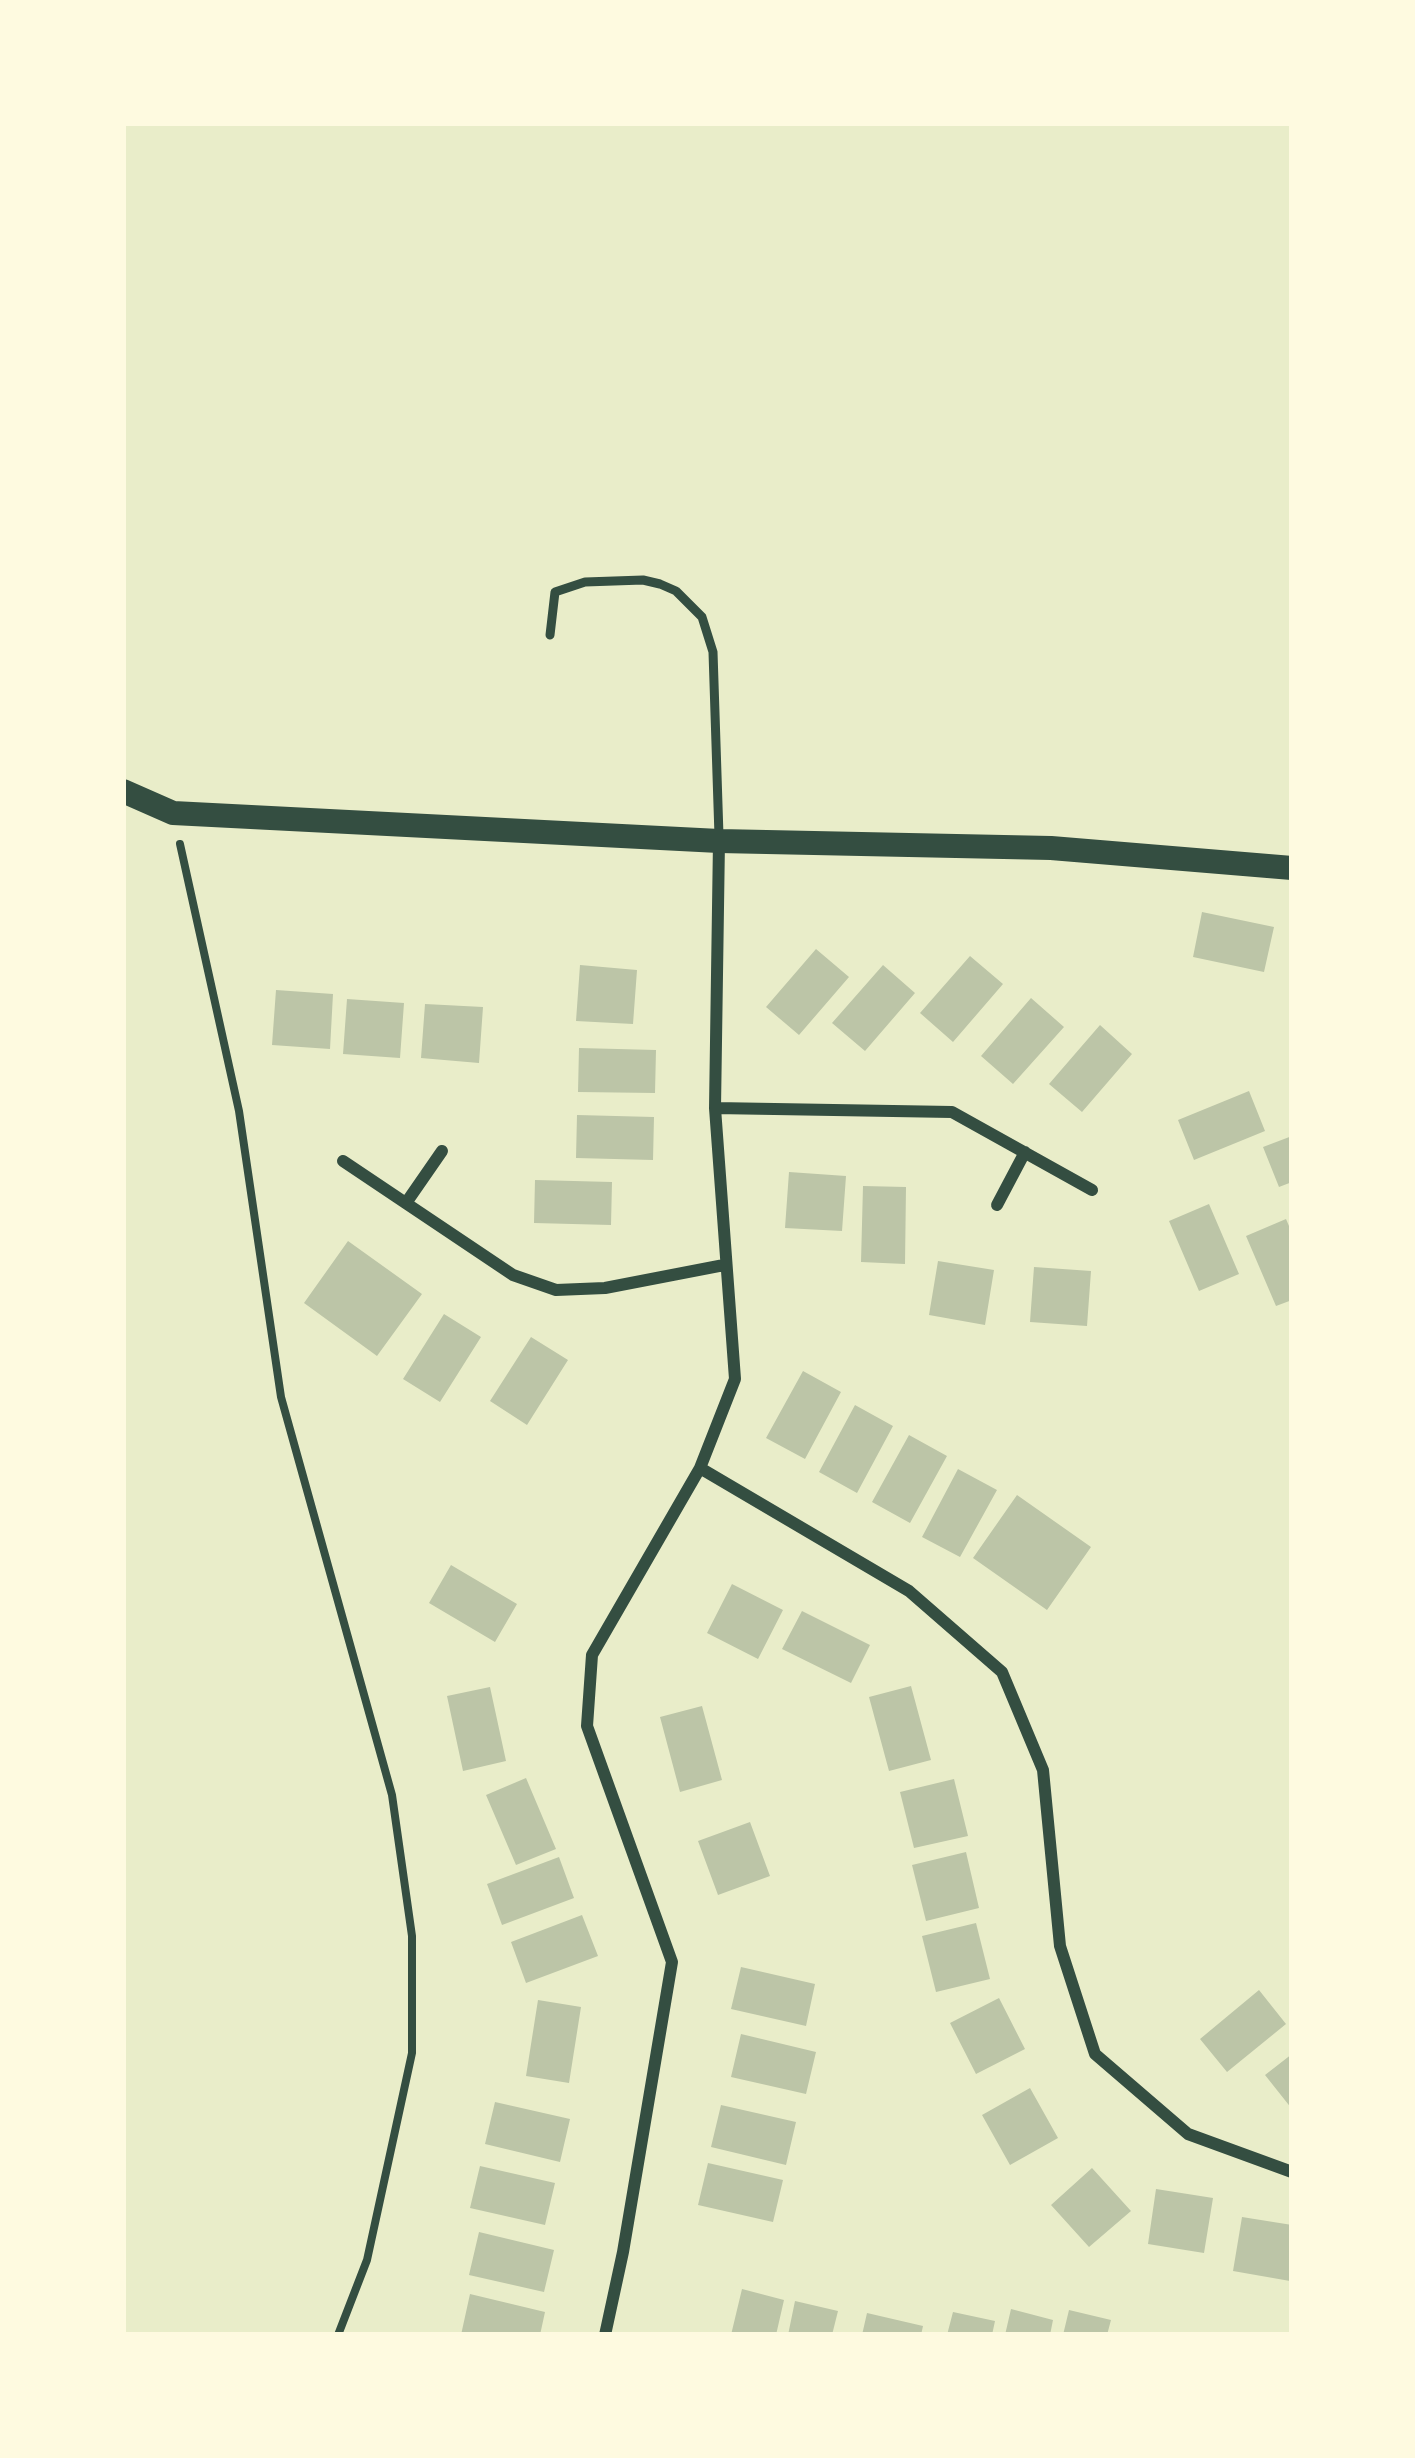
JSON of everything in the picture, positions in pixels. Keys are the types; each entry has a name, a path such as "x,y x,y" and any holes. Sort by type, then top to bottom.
{"main road":[{"path":"123,791 173,813 719,842 1051,848 1292,868"}],"street":[{"path":"605,2335 672,1962 587,1726 592,1654 700,1468 735,1379 715,1108 719,842"},
{"path":"715,1108 952,1112 1092,1190"},
{"path":"406,1203 442,1151"},
{"path":"997,1205 1025,1152"},
{"path":"344,1161 513,1275 556,1290 605,1288 724,1264"},
{"path":"700,1468 909,1591 1002,1672 1043,1770 1060,1946 1095,2054 1188,2134 1292,2172"}],"lane":[{"path":"550,635 555,592 586,582 660,584 676,591 703,617 713,652 719,842"}],"path":[{"path":"173,813 239,1111 281,1397 392,1795 412,1936 412,2053 368,2260 338,2335"}],"building":[{"path":"1202,912 1274,927 1264,972 1193,957"},
{"path":"816,949 849,977 799,1035 766,1007"},
{"path":"970,956 1003,984 953,1042 920,1013"},
{"path":"580,965 637,970 633,1024 576,1021"},
{"path":"883,965 915,993 865,1051 832,1023"},
{"path":"276,990 333,994 330,1049 272,1045"},
{"path":"1031,998 1064,1027 1013,1084 981,1056"},
{"path":"347,999 404,1003 400,1058 343,1054"},
{"path":"425,1004 483,1007 479,1063 421,1058"},
{"path":"1100,1025 1132,1054 1082,1112 1049,1084"},
{"path":"579,1048 656,1050 655,1093 578,1092"},
{"path":"1249,1091 1265,1131 1194,1160 1178,1120"},
{"path":"577,1115 654,1117 653,1160 576,1158"},
{"path":"1292,1136 1292,1182 1279,1187 1263,1147"},
{"path":"789,1172 846,1176 842,1231 785,1228"},
{"path":"535,1180 612,1182 611,1225 534,1223"},
{"path":"863,1186 906,1187 905,1264 861,1262"},
{"path":"1209,1204 1239,1274 1199,1291 1169,1221"},
{"path":"1286,1219 1292,1233 1292,1300 1276,1306 1246,1236"},
{"path":"348,1241 422,1294 377,1356 304,1303"},
{"path":"938,1261 994,1270 985,1325 929,1315"},
{"path":"1034,1267 1091,1271 1087,1326 1030,1322"},
{"path":"444,1314 481,1337 440,1402 403,1379"},
{"path":"531,1337 568,1360 527,1425 490,1401"},
{"path":"803,1371 841,1392 805,1459 766,1438"},
{"path":"855,1405 893,1426 857,1493 819,1472"},
{"path":"909,1435 947,1456 910,1523 872,1502"},
{"path":"958,1469 997,1490 960,1557 922,1537"},
{"path":"1017,1495 1091,1547 1047,1610 973,1558"},
{"path":"451,1565 517,1604 495,1642 429,1603"},
{"path":"732,1584 783,1610 758,1659 707,1633"},
{"path":"802,1611 870,1645 851,1683 782,1649"},
{"path":"911,1686 931,1760 889,1771 869,1697"},
{"path":"490,1687 506,1761 463,1771 447,1696"},
{"path":"702,1706 722,1780 680,1792 660,1717"},
{"path":"526,1778 556,1849 516,1865 486,1795"},
{"path":"954,1779 968,1836 914,1848 900,1792"},
{"path":"750,1822 770,1876 718,1895 698,1841"},
{"path":"966,1852 979,1908 926,1921 912,1865"},
{"path":"559,1857 574,1898 502,1925 487,1884"},
{"path":"582,1915 598,1956 526,1983 511,1942"},
{"path":"976,1923 990,1979 936,1992 922,1936"},
{"path":"741,1967 815,1984 806,2026 731,2009"},
{"path":"1259,1990 1286,2024 1227,2072 1200,2039"},
{"path":"999,1998 1025,2049 976,2074 950,2023"},
{"path":"538,2000 581,2007 569,2083 526,2076"},
{"path":"741,2034 816,2052 806,2094 731,2077"},
{"path":"1292,2054 1292,2109 1265,2075"},
{"path":"1030,2088 1058,2138 1010,2165 982,2115"},
{"path":"495,2102 570,2119 560,2162 485,2144"},
{"path":"721,2105 796,2122 786,2165 711,2147"},
{"path":"708,2163 783,2180 773,2222 698,2205"},
{"path":"480,2166 555,2183 545,2225 470,2208"},
{"path":"1092,2168 1131,2211 1089,2247 1051,2205"},
{"path":"1156,2189 1213,2198 1204,2253 1148,2244"},
{"path":"1242,2217 1292,2225 1290,2281 1233,2271"},
{"path":"479,2232 554,2250 544,2292 469,2275"},
{"path":"742,2289 784,2300 776,2335 731,2335"},
{"path":"470,2294 545,2312 540,2335 461,2335"},
{"path":"795,2301 838,2311 832,2335 788,2335"},
{"path":"1011,2309 1053,2320 1050,2335 1005,2335"},
{"path":"1069,2310 1111,2320 1107,2335 1063,2335"},
{"path":"953,2312 995,2321 992,2335 947,2335"},
{"path":"867,2313 923,2326 921,2335 862,2335"}]}
